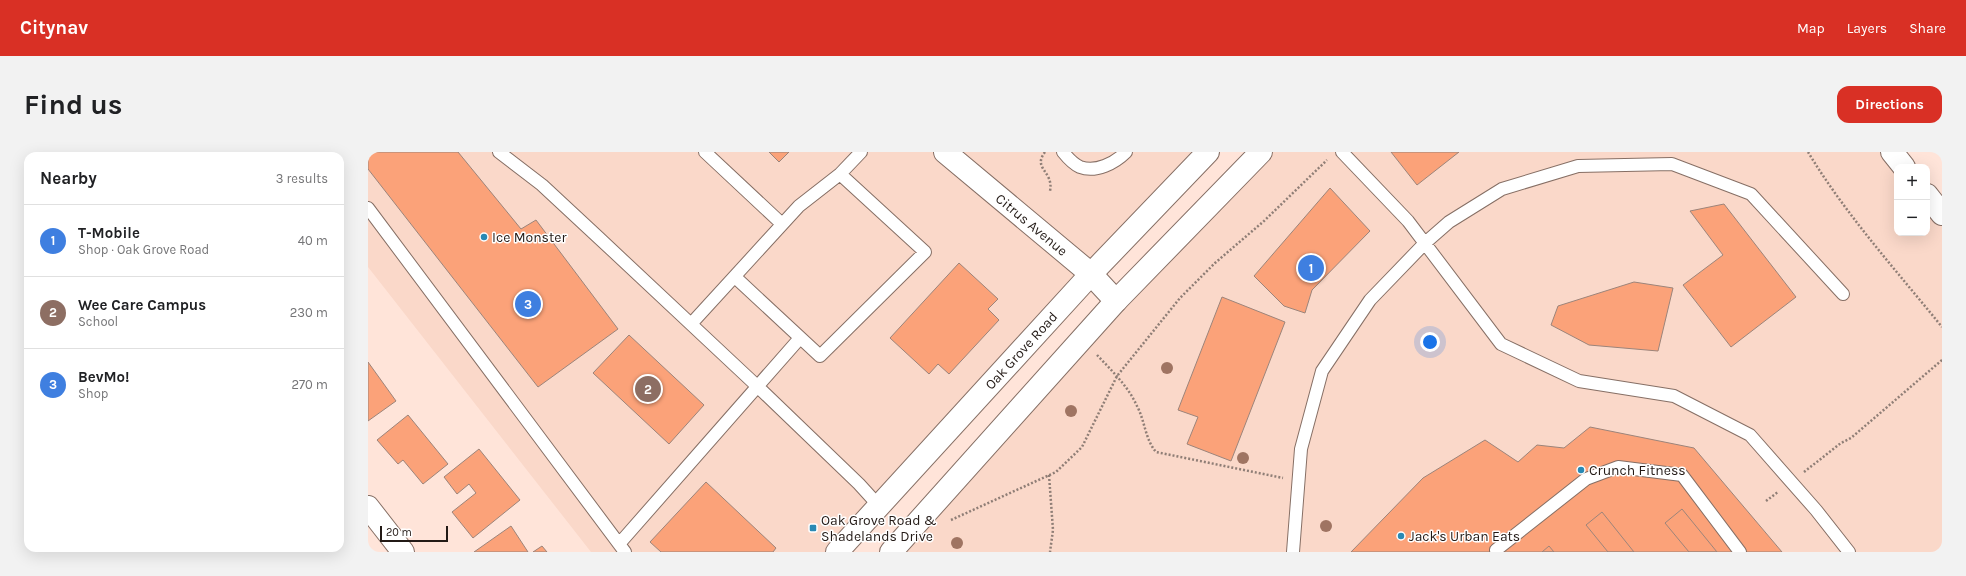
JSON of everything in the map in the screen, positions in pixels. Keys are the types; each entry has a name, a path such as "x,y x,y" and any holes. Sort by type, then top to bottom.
{"main road":[{"name":"Citrus Avenue","path":"945,152 1091,274 1116,301"},
{"name":"Oak Grove Road","path":"837,552 1091,274 1208,152"},
{"path":"891,552 1116,301 1261,152"},
{"path":"1892,152 1902,164"},
{"path":"1930,199 1942,214"},
{"path":"368,507 403,552"}],"lane":[{"path":"500,152 542,186 691,324 859,484 879,506"},
{"path":"705,152 782,224"},
{"path":"691,324 799,206 840,174 861,152"},
{"path":"1062,152 1080,167 1092,168 1109,165 1126,152"},
{"path":"1342,152 1408,221 1501,344 1579,381 1674,396 1750,435 1849,552"},
{"path":"1293,552 1301,450 1322,370 1370,300 1425,243 1449,222 1502,189 1578,166 1672,164 1751,194 1843,294"},
{"path":"735,277 820,356 925,252 840,174"},
{"path":"368,208 622,548 757,386 800,338"},
{"path":"1495,551 1586,479 1618,466 1682,475 1740,552"}],"path":[{"path":"1046,152 1041,160 1041,165 1050,178 1050,192"},
{"path":"1808,152 1820,171 1862,228 1942,327"},
{"path":"949,522 1056,472 1082,447 1117,376 1180,298 1215,263 1264,221 1322,165"},
{"path":"1092,351 1117,376 1132,394 1151,446 1156,452 1299,481"},
{"path":"1766,501 1841,443 1851,438 1942,360"},
{"path":"1049,475 1053,530 1050,552"}],"shaded area":[{"path":"368,152 1208,152 837,552 591,552 368,267"},
{"path":"1261,152 1892,152 1896,164 1894,164 1894,236 1930,236 1930,199 1942,214 1942,552 891,552"}],"building":[{"path":"368,152 458,152 521,229 536,220 618,329 538,387 368,169"},
{"path":"769,152 789,152 779,162"},
{"path":"1391,152 1459,152 1417,185"},
{"path":"1330,188 1370,231 1312,290 1305,313 1284,306 1254,276"},
{"path":"1724,204 1796,297 1731,347 1683,285 1723,255 1690,211"},
{"path":"959,263 998,299 988,309 999,320 949,374 938,364 929,374 890,338"},
{"path":"1634,282 1673,288 1658,351 1589,345 1551,325 1558,306"},
{"path":"1222,297 1285,322 1231,461 1187,444 1198,417 1178,410"},
{"path":"629,335 704,405 669,444 593,373"},
{"path":"368,362 396,401 368,421"},
{"path":"408,415 448,464 423,484 403,460 398,464 377,440"},
{"path":"1590,427 1694,448 1782,552 1351,552 1423,478 1485,440 1518,462 1537,445 1564,448"},
{"path":"479,449 520,500 473,538 452,512 476,493 469,484 457,494 444,477"},
{"path":"706,482 776,548 773,552 661,552 650,542"},
{"path":"1682,509 1717,552 1689,552 1665,523"},
{"path":"1602,512 1634,552 1608,552 1586,525"},
{"path":"511,526 528,552 474,552"},
{"path":"542,546 547,552 533,552"},
{"path":"1549,546 1554,552 1542,552"}],"place":[{"name":"Ice Monster","path":"484,237"},
{"name":"T-Mobile","path":"1311,268"},
{"name":"BevMo!","path":"528,304"},
{"name":"Wee Care Campus","path":"648,389"},
{"name":"Crunch Fitness","path":"1581,470"},
{"name":"Oak Grove Road & Shadelands Drive","path":"813,528"},
{"name":"Jack's Urban Eats","path":"1401,536"}]}
